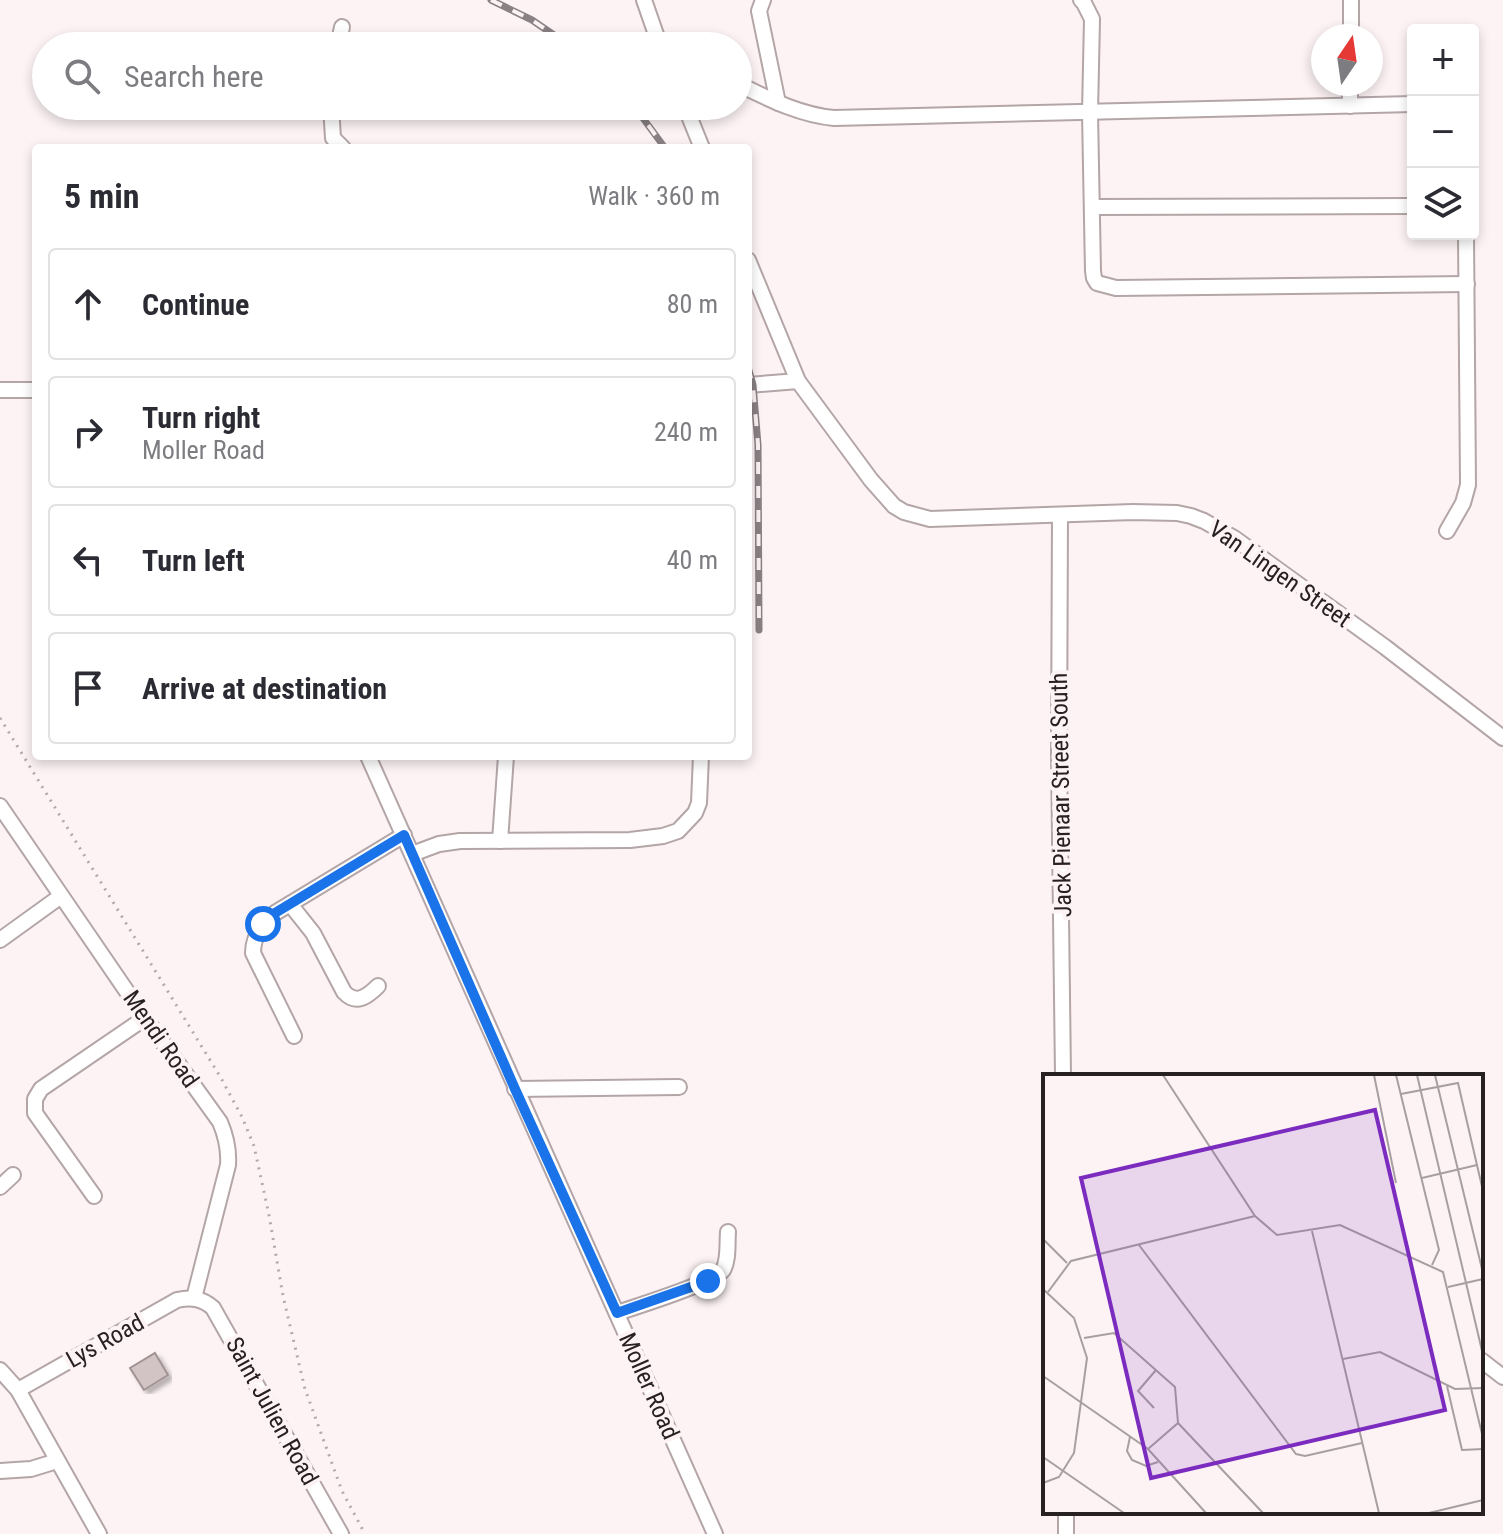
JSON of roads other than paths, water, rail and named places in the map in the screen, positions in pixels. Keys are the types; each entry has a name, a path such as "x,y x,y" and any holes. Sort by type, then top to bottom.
{"street":[{"path":"644,0 655,32"},
{"path":"763,0 759,11 778,103"},
{"path":"1081,0 1092,19 1090,113 1093,271 1097,283 1116,288 1467,284"},
{"path":"1351,0 1351,24"},
{"path":"341,32 342,27"},
{"path":"752,91 818,117 834,118 1407,104"},
{"path":"1350,96 1350,106"},
{"path":"332,120 333,138 339,144"},
{"path":"691,120 700,144"},
{"path":"1093,207 1407,206"},
{"path":"1447,531 1463,503 1468,485 1466,240"},
{"name":"Van Lingen Street","path":"752,270 798,381 871,480 894,506 930,519 1156,512 1191,516 1234,538 1385,647 1503,738"},
{"path":"752,385 798,381"},
{"path":"0,390 32,390"},
{"name":"Jack Pienaar Street South","path":"1060,515 1063,1074"},
{"name":"Moller Road","path":"370,760 715,1534"},
{"path":"500,841 506,760"},
{"path":"412,854 448,842 647,839 663,836 678,831 695,813 699,803 701,760"},
{"name":"Mendi Road","path":"0,806 220,1122 227,1143 228,1165 194,1298"},
{"path":"294,1036 253,953 259,931 268,919 290,904 404,835"},
{"path":"0,940 61,896"},
{"path":"290,904 313,933 349,997 361,999 378,986"},
{"path":"94,1196 35,1113 35,1099 41,1089 145,1018"},
{"path":"515,1089 679,1087"},
{"path":"0,1187 13,1175"},
{"path":"617,1313 708,1281 723,1270 728,1232"},
{"name":"Lys Road","path":"18,1390 177,1300 194,1298"},
{"name":"Saint Julien Road","path":"194,1298 213,1308 341,1534"},
{"path":"1483,1362 1503,1377"},
{"path":"0,1370 18,1390 99,1534"},
{"path":"0,1471 31,1469 57,1461"}],"railway":[{"path":"491,0 550,32"},
{"path":"644,120 662,144"},
{"path":"752,381 758,445 759,630"}]}
